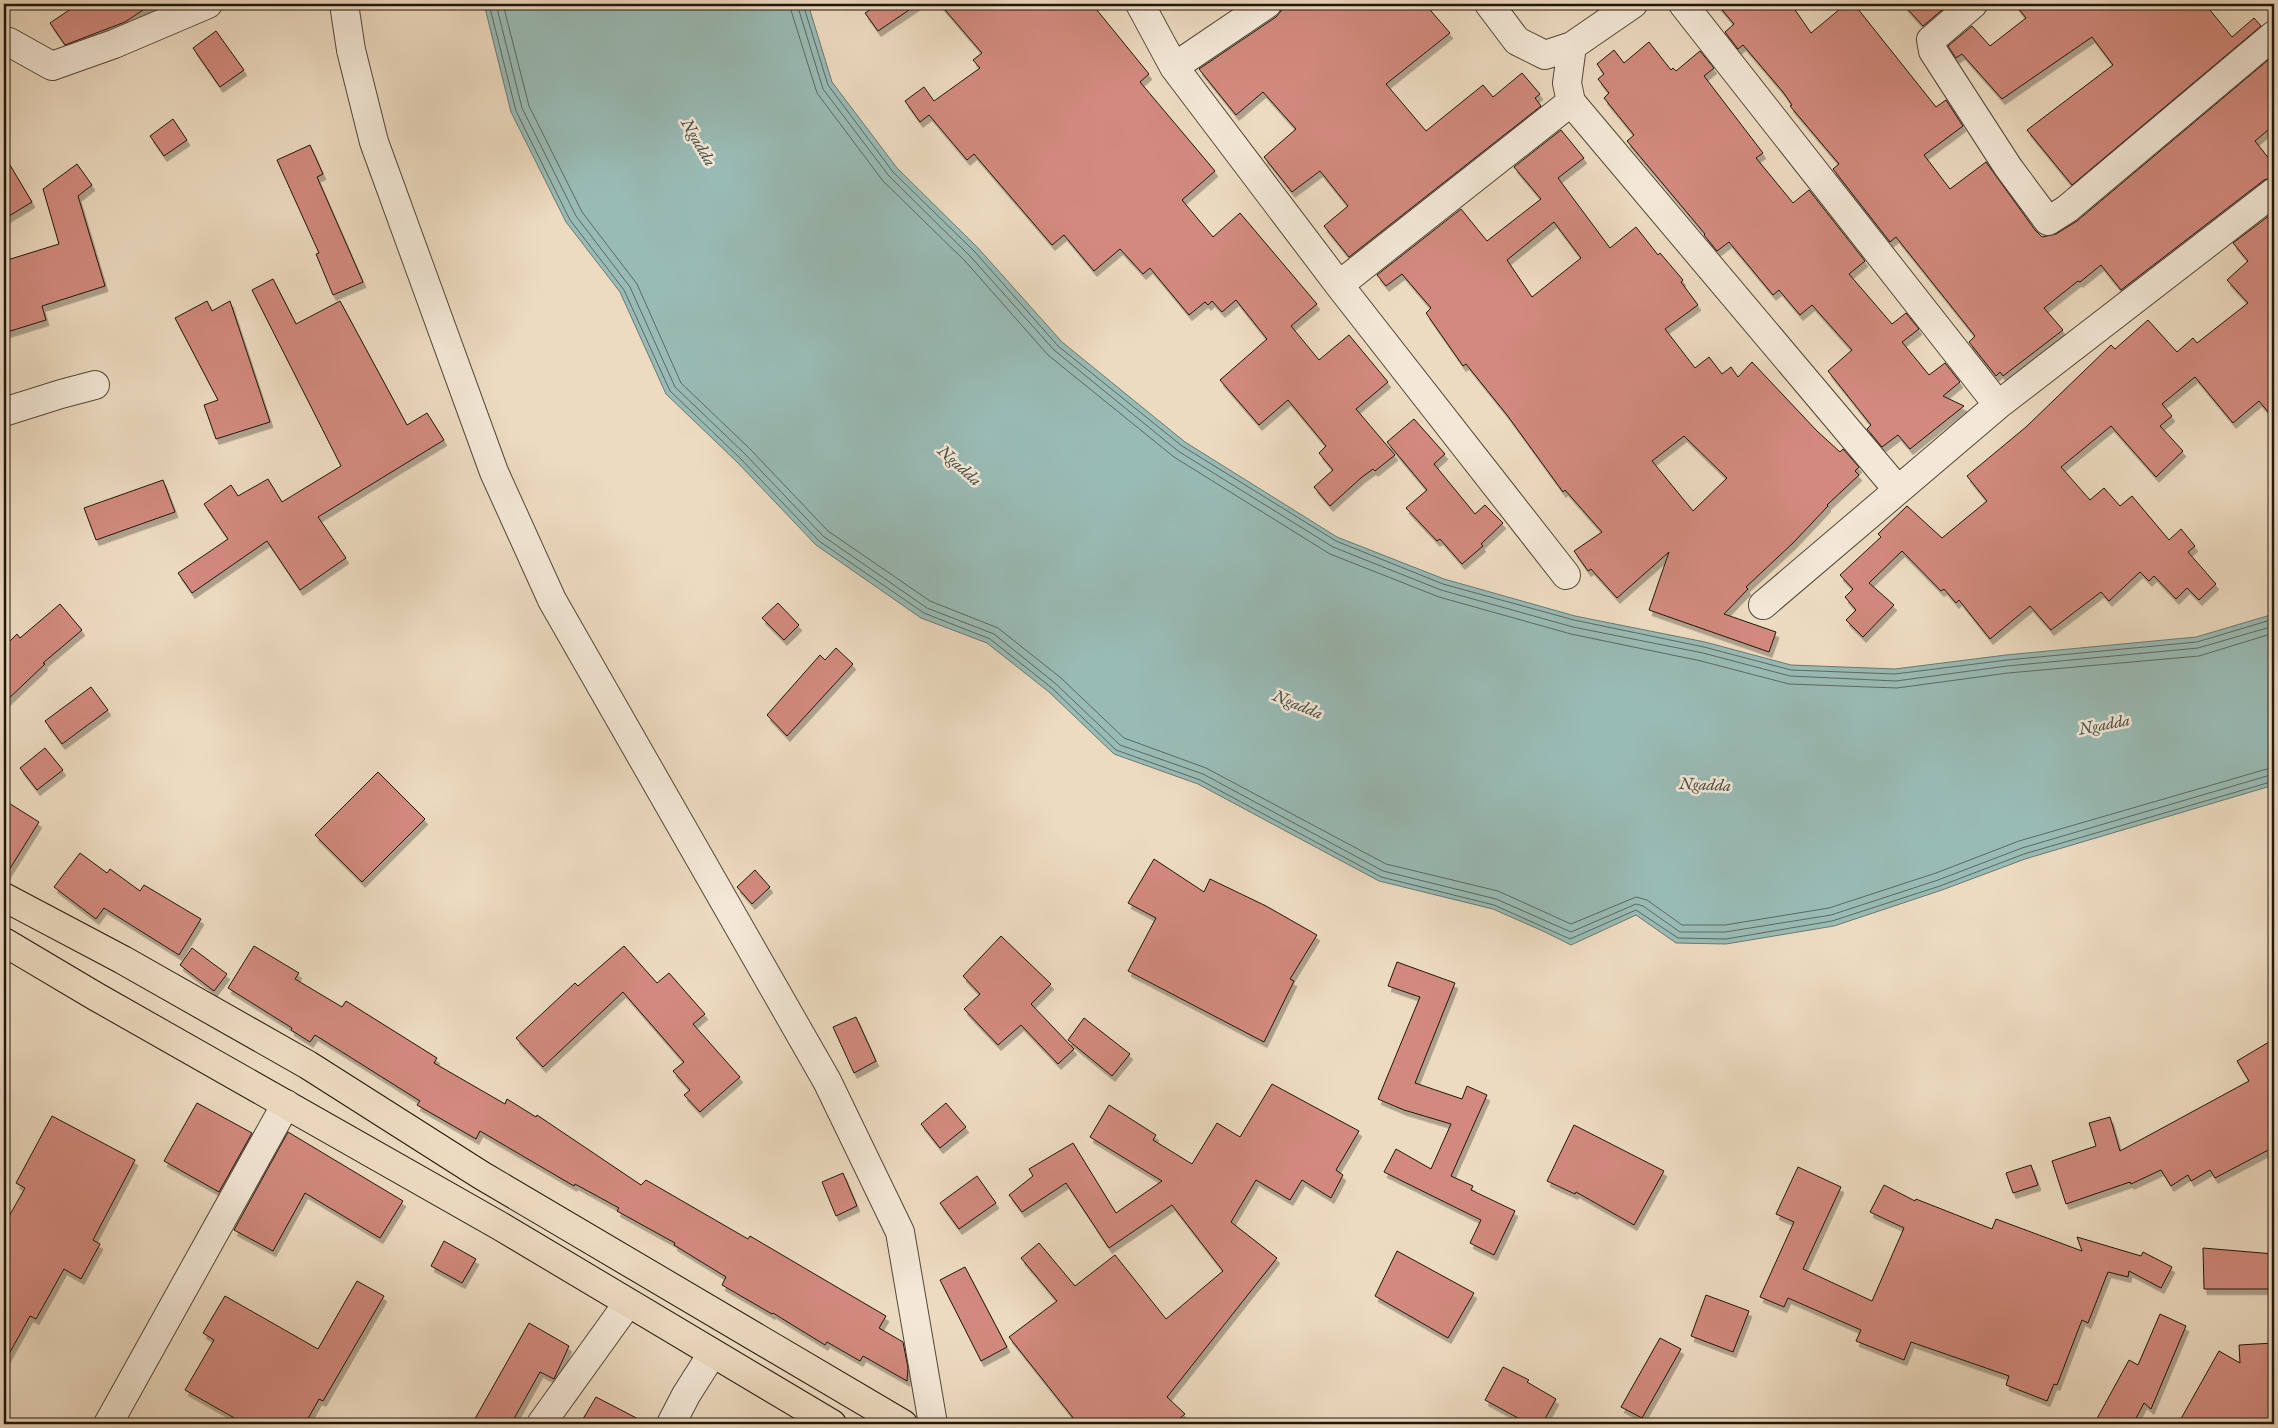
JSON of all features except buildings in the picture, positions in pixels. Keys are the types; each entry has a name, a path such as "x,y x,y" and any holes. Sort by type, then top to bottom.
{"main road":[{"path":"4,896 308,1065 481,1175 903,1424"},
{"path":"4,942 95,996 500,1226 832,1424"}],"street":[{"path":"4,41 52,66 114,44 208,4"},
{"path":"344,4 351,50 374,142 494,472 552,600 827,1081 900,1232 933,1424"},
{"path":"1140,4 1174,67 1339,285 1566,575"},
{"path":"1174,67 1267,4"},
{"path":"1489,4 1517,41 1545,55 1572,46 1633,4"},
{"path":"1683,4 1998,405"},
{"path":"1973,4 1931,40 1933,51 2008,167 2048,221 2067,209 2274,36"},
{"path":"1572,46 1567,83 1570,102 1898,490"},
{"path":"1339,285 1570,102"},
{"path":"1763,605 1998,405 2274,192"},
{"path":"4,412 95,385"},
{"path":"108,1424 286,1104"},
{"path":"541,1424 628,1303"},
{"path":"671,1424 686,1395 712,1354"}],"water":[{"name":"Ngadda","path":"484,4 808,4 832,82 897,168 978,248 1062,342 1185,442 1337,537 1444,579 1575,616 1705,642 1791,665 1895,669 2006,655 2196,637 2274,614 2274,785 2025,859 1942,890 1834,926 1726,944 1676,943 1636,915 1571,945 1493,909 1379,881 1198,784 1114,754 1049,692 987,643 921,618 816,545 737,462 666,394 620,292 566,222 511,112"}]}
